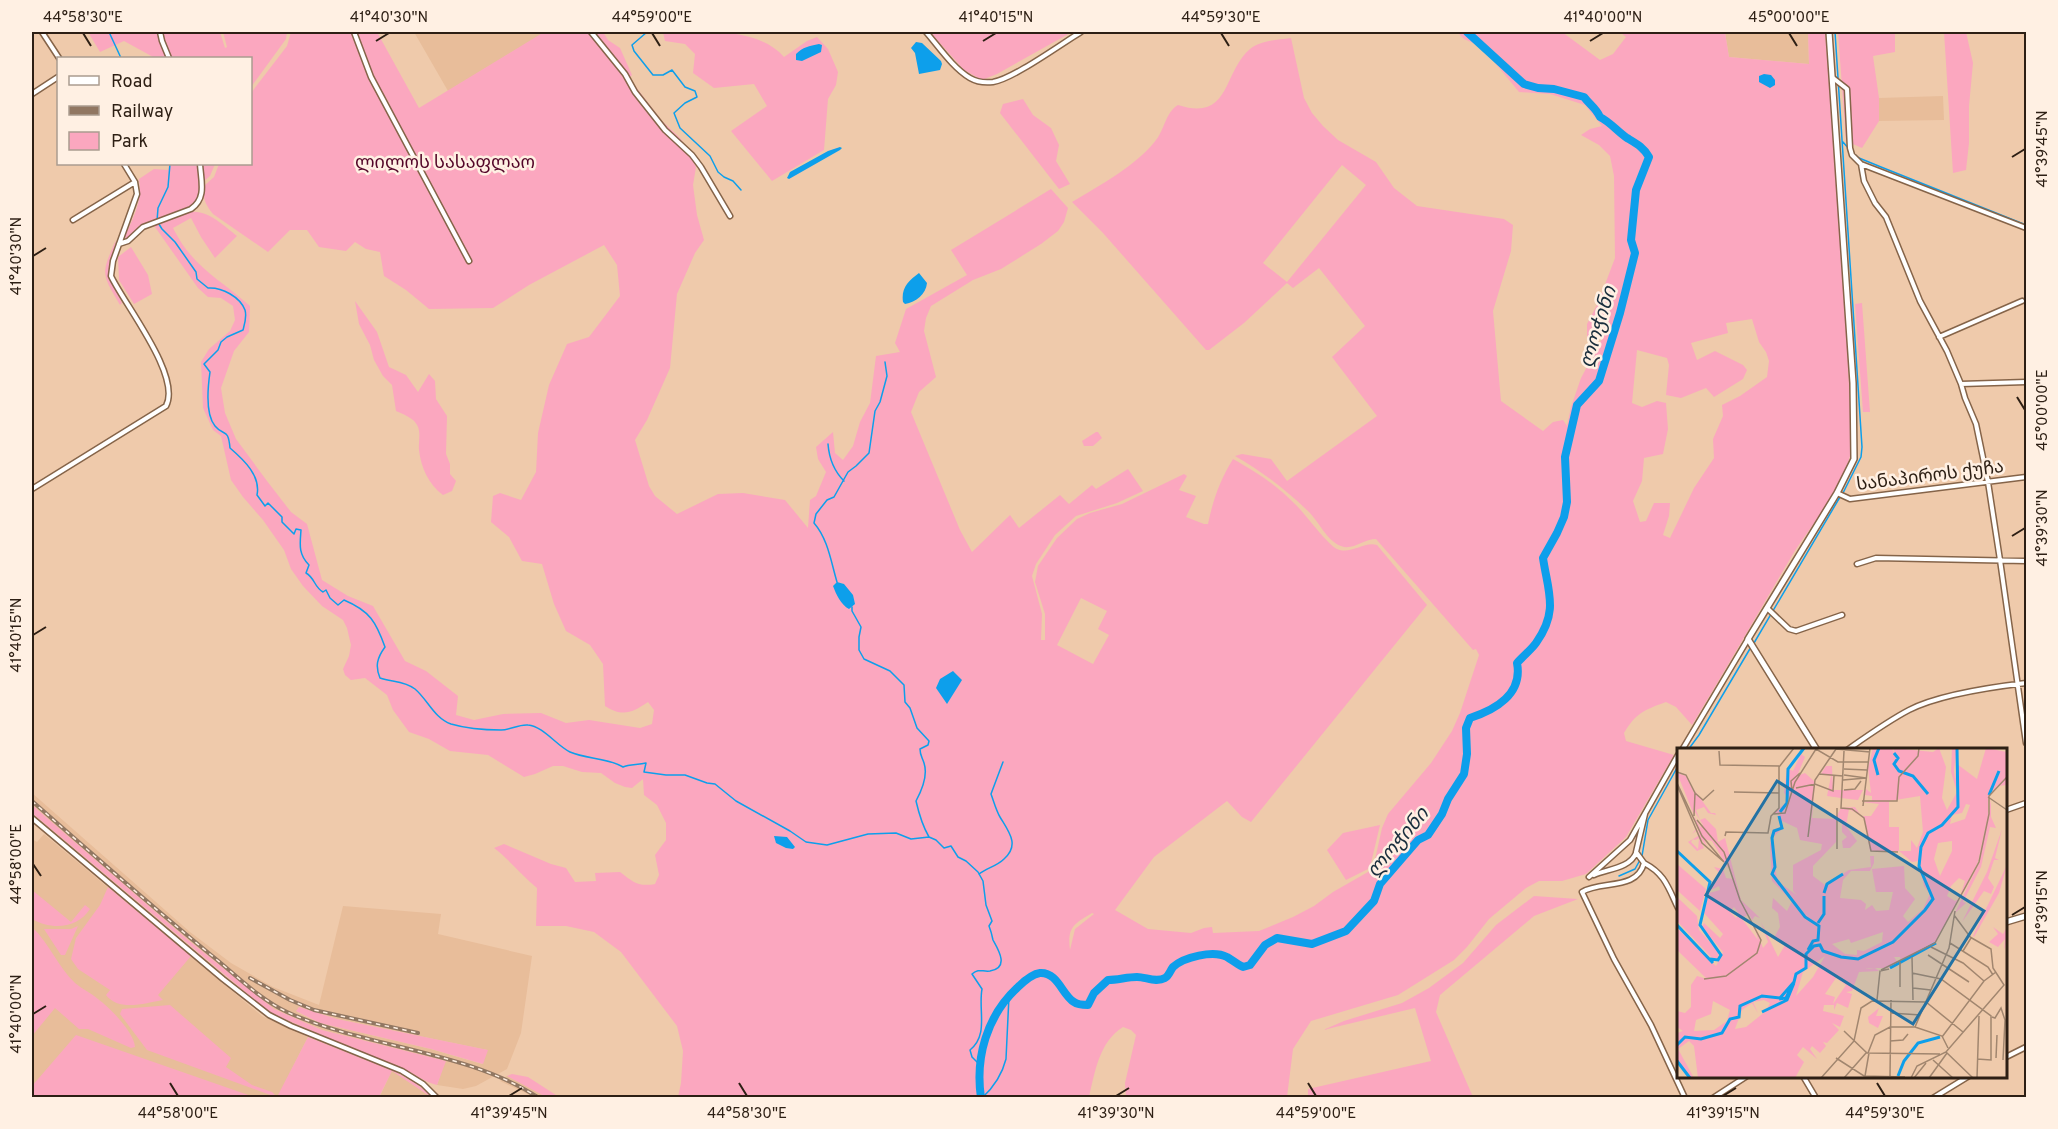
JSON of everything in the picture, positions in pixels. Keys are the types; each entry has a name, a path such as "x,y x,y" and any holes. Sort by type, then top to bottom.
{"street":[{"path":"42,32 58,57"},
{"path":"160,32 170,57"},
{"path":"354,32 371,77 469,261"},
{"path":"591,32 625,74 635,92 665,130 692,155 730,216"},
{"path":"926,32 962,72 972,79 994,82 1009,76 1081,32"},
{"path":"1683,748 1837,493 1850,468 1855,449 1839,161 1837,81 1829,32"},
{"path":"32,94 57,78"},
{"path":"1837,81 1848,89 1850,148 1852,155 1861,164 2026,228"},
{"path":"1861,164 1864,181 1875,203 1886,217 1920,301 1961,384 1976,424 2001,560 2020,684 2026,743"},
{"path":"32,489 169,403 167,382 161,360 111,276 113,261 135,205 137,194 135,182 125,165"},
{"path":"119,244 128,241 143,227 197,205 202,197 200,165"},
{"path":"74,220 135,182"},
{"path":"1939,337 2022,301"},
{"path":"1961,384 2026,382"},
{"name":"სანაპიროს ქუჩა","path":"1837,493 1851,499 2026,477"},
{"path":"1857,564 1876,558 2026,561"},
{"path":"1767,608 1789,629 1796,631 1842,615"},
{"path":"1748,639 1816,748"},
{"path":"1850,748 1911,709 1969,692 2026,683"},
{"path":"1686,744 1689,748"},
{"path":"1645,814 1634,858 1628,863 1589,877 1630,840 1677,757"},
{"path":"2007,810 2026,803"},
{"path":"32,818 269,1015 402,1071 423,1084 437,1098"},
{"path":"1636,852 1644,863 1657,870 1663,877 1677,906"},
{"path":"1644,863 1641,872 1630,880 1592,887 1582,892 1614,959 1651,1025 1685,1098"},
{"path":"2007,922 2026,916"},
{"path":"2007,1056 2026,1047"},
{"path":"1713,1098 1746,1078"},
{"path":"1804,1078 1816,1098"},
{"path":"1934,1098 1967,1078"}],"shaded area":[{"path":"414,32 545,32 448,91"},
{"path":"1725,32 1808,32 1809,64 1729,57"},
{"path":"1943,96 1944,120 1879,121 1879,98"},
{"path":"32,793 190,932 231,963 273,987 319,1005 343,906 441,914 438,934 532,956 521,1033 507,1069 476,1086 463,1089 437,1085 445,1061 322,1030 274,1009 187,939 32,805","holes":["299,1007 337,1019 487,1050 482,1064 431,1049 320,1023 297,1012"]},
{"path":"44,834 262,1016 308,1037 278,1097 32,1097 32,839 37,842"},
{"path":"392,1070 431,1097 379,1098"},
{"path":"507,1076 546,1097 534,1097 500,1081"}],"green space":[{"path":"88,32 159,32 160,42 168,57 153,57 124,41 100,52"},
{"path":"162,32 220,32 225,48 227,47 223,32 287,32 286,39 252,86 252,57 171,57"},
{"name":"ლილოს სასაფლაო","path":"291,32 352,32 369,78 384,108 390,104 371,74 357,32 377,32 419,108 544,32 603,32 608,40 620,48 632,75 629,78 662,121 681,139 696,167 693,185 697,215 704,240 695,253 677,294 670,368 647,420 635,440 649,486 655,496 677,514 718,494 743,493 785,500 808,528 810,500 816,496 826,472 818,459 816,447 833,432 835,453 843,460 853,446 860,422 870,403 876,356 900,352 895,343 906,309 967,275 951,250 1051,189 1068,208 1064,222 1058,231 1001,269 973,280 931,306 924,331 936,377 919,392 911,412 960,530 972,552 1010,515 1019,528 1060,495 1069,504 1092,485 1096,489 1128,469 1143,491 1117,503 1076,516 1055,535 1036,564 1032,576 1042,614 1041,640 1045,640 1045,614 1035,582 1038,566 1057,538 1077,519 1122,504 1184,474 1187,476 1179,490 1196,496 1186,517 1208,524 1218,490 1233,459 1281,491 1337,549 1347,550 1372,544 1377,545 1427,605 1251,822 1242,817 1227,801 1154,857 1115,910 1148,929 1191,933 1212,927 1213,933 1259,931 1314,906 1368,872 1374,864 1382,828 1388,814 1431,763 1452,731 1479,655 1376,539 1349,547 1336,544 1292,496 1235,456 1242,454 1271,459 1287,481 1377,416 1332,357 1365,326 1319,268 1293,288 1287,283 1244,323 1206,350 1103,233 1072,202 1139,158 1156,140 1170,112 1178,105 1195,108 1208,107 1217,101 1241,59 1254,46 1291,38 1304,98 1312,113 1338,140 1376,162 1394,188 1417,206 1504,219 1513,225 1511,251 1493,311 1501,401 1543,431 1553,422 1563,420 1567,426 1581,378 1603,337 1587,338 1587,324 1598,303 1615,258 1614,176 1610,156 1599,145 1581,135 1590,129 1602,126 1585,105 1550,94 1519,92 1482,47 1464,39 1457,32 1562,32 1600,60 1613,54 1626,37 1620,32 1725,32 1729,57 1809,64 1808,32 1825,32 1843,263 1852,445 1849,459 1829,502 1793,554 1692,725 1676,707 1666,702 1641,713 1624,733 1626,741 1674,755 1626,837 1586,874 1562,881 1539,881 1526,888 1489,919 1454,960 1398,995 1311,1021 1293,1049 1287,1097 1126,1097 1125,1083 1136,1035 1123,1027 1115,1033 1103,1049 1089,1097 678,1097 683,1051 677,1026 621,952 594,932 566,926 536,926 537,888 494,848 504,844 566,868 575,882 596,881 595,873 620,872 636,883 655,884 659,875 655,855 666,840 666,823 657,805 644,795 643,779 632,788 625,787 601,773 582,772 563,766 553,766 524,777 488,755 450,751 429,739 409,732 393,710 387,695 365,678 351,680 345,675 343,669 351,645 343,620 322,606 303,586 291,569 284,550 231,480 221,436 213,430 203,408 201,362 209,349 230,331 235,320 233,306 221,298 208,297 198,288 155,227 156,223 194,212 214,218 237,236 215,258 191,218 173,228 198,263 250,306 249,332 234,351 221,388 225,413 236,439 291,512 307,524 322,580 348,596 373,606 405,661 426,671 458,696 456,715 474,720 503,714 541,713 566,723 589,720 640,728 652,724 654,710 648,702 627,712 617,712 605,706 603,664 590,645 566,631 554,604 542,564 522,561 509,537 491,522 493,496 500,493 521,500 536,472 538,433 549,385 567,344 589,337 620,296 617,265 604,245 529,285 493,308 429,309 384,276 380,252 366,249 355,242 346,251 319,247 307,230 290,230 268,252 213,214 205,201 204,194 204,186 214,177 219,165 252,165 252,92 287,46","holes":["1342,165 1366,185 1287,282 1263,263","1752,319 1759,342 1769,361 1767,377 1740,396 1722,405 1723,416 1713,439 1714,458 1694,488 1670,538 1663,535 1669,516 1670,503 1654,503 1646,521 1640,522 1633,501 1642,481 1644,458 1663,454 1668,429 1666,403 1657,401 1642,407 1632,403 1637,350 1667,358 1669,365 1666,395 1681,398 1706,388 1714,397 1743,379 1747,370 1743,365 1715,351 1697,360 1691,343 1728,333 1726,323","837,582 844,584 845,607 833,586","1081,598 1107,611 1098,629 1109,635 1093,664 1057,645","1092,913 1094,914 1075,929 1070,950 1069,942 1073,927"]},
{"path":"663,32 744,35 773,47 784,57 817,37 828,49 838,72 836,85 828,99 824,150 772,181 731,131 767,106 754,84 714,88 693,73 695,54 685,44 665,41"},
{"path":"930,32 1072,32 982,80 964,70"},
{"path":"1838,32 1895,32 1895,52 1873,56 1879,98 1879,121 1862,148 1846,141"},
{"path":"1944,32 1966,32 1973,63 1966,170 1953,173"},
{"path":"1023,99 1033,115 1051,128 1059,145 1056,161 1070,184 1059,189 1000,113 1003,104"},
{"path":"169,165 198,165 201,189 197,203 184,211 148,222 138,228 129,238 124,238 140,195 139,179 154,169 168,170"},
{"path":"202,165 215,165 210,176 203,182"},
{"path":"116,240 109,277 122,303 120,305 109,286 105,273"},
{"path":"131,247 148,275 152,294 134,304 119,280 118,257"},
{"path":"355,301 377,332 389,367 406,375 418,392 429,374 435,381 436,399 447,416 446,454 450,464 450,474 456,481 452,491 443,495 426,476 420,457 418,427 411,419 396,411 392,385 383,376 374,360 370,345 359,324"},
{"path":"1862,303 1870,412 1863,412 1855,304"},
{"path":"1096,432 1102,438 1093,446 1084,446 1082,441"},
{"path":"32,805 187,939 274,1009 322,1030 446,1061 437,1085 269,1012 32,813"},
{"path":"1380,825 1368,869 1346,880 1327,850 1343,833"},
{"path":"108,887 191,956 158,995 163,1000 125,1005 111,1000 106,995 110,990 78,969 71,959 76,938 100,905"},
{"path":"32,890 71,922 85,905 90,909 85,916 71,924 55,926 39,923 32,919"},
{"path":"1534,896 1578,899 1534,916 1440,995 1436,1012 1473,1097 1308,1097 1308,1089 1431,1061 1415,1008 1323,1030 1402,1003 1429,988 1463,963 1496,925"},
{"path":"78,926 65,955 61,955 44,929 71,929"},
{"path":"32,927 44,940 69,977 103,1003 121,1021 134,1041 135,1047 131,1048 88,1029 79,1029 55,1008 32,1036"},
{"path":"170,1005 231,1058 226,1067 252,1085 272,1092 277,1097 147,1050 120,1014 122,1009"},
{"path":"299,1007 337,1019 488,1050 483,1064 431,1049 320,1023 296,1011"},
{"path":"76,1035 254,1097 32,1097 32,1086"},
{"path":"308,1037 392,1070 434,1097 392,1071 379,1097 277,1097"},
{"path":"512,1074 528,1077 559,1097 546,1097 507,1076"}],"water":[{"path":"916,42 922,43 941,61 940,70 919,74 915,53 911,48"},
{"path":"822,45 821,52 802,61 796,60 796,54 801,50"},
{"path":"1771,75 1775,80 1775,85 1770,88 1759,82 1759,76"},
{"path":"842,148 840,150 789,179 787,178 790,172"},
{"path":"919,273 927,283 925,291 917,299 905,304 903,302 904,289"},
{"path":"837,582 844,584 853,595 855,604 849,609 841,602 833,586"},
{"path":"953,671 962,680 947,704 936,688 940,679"},
{"path":"774,836 787,837 795,847 786,848 776,843"}],"waterway":[{"path":"109,32 121,57"},
{"path":"647,32 632,45 634,51 653,75 663,75 672,70 685,87 695,91 697,97 685,103 674,113 680,128 710,156 718,172 733,181 741,190"},
{"name":"ლოჭინი","path":"981,1098 980,1067 991,1024 1007,999 1022,983 1034,975 1040,973 1051,976 1070,999 1079,1004 1088,1005 1094,993 1108,980 1137,977 1162,979 1168,976 1178,963 1207,954 1227,957 1243,967 1250,965 1265,945 1277,938 1312,944 1346,931 1374,901 1380,884 1418,840 1428,835 1442,814 1448,799 1464,774 1467,754 1466,728 1470,718 1497,705 1511,692 1516,684 1517,663 1534,646 1543,632 1550,611 1543,558 1564,517 1567,502 1565,457 1577,405 1599,381 1620,313 1635,253 1631,240 1636,190 1649,157 1640,146 1600,117 1584,97 1524,84 1467,32"},
{"path":"1835,32 1862,447 1861,457 1843,493"},
{"path":"1843,142 1849,149"},
{"path":"1853,153 1859,158 2026,225"},
{"path":"170,165 168,187 158,208 157,221 196,272 197,279 208,288 219,289 235,297 243,305 246,313 243,330 221,342 218,350 204,364 210,372 208,400 212,421 227,435 230,448 254,475 258,488 257,495 265,506 268,503 294,534 296,529 301,530 301,553 309,565 306,573 320,590 323,592 326,590 330,598 338,605 344,600 353,604 366,613 375,624 385,647 378,662 380,678 411,686 420,693 440,718 451,724 495,730 525,725 534,726 565,749 576,754 623,767 646,763 644,772 685,775 715,784 736,801 806,842 827,845 868,834 896,833 911,839 929,837 944,848 951,846 958,857 978,872 983,881 986,905 992,921 989,926 1001,958 1000,966 996,969 972,974 982,989 981,1030 976,1044 970,1050 972,1057 980,1065"},
{"path":"837,582 826,543 814,523 816,514 827,500 834,497 848,472 869,453 875,411 880,402 887,376 885,362"},
{"path":"828,444 833,464 844,481"},
{"path":"1754,643 1840,497"},
{"path":"852,607 861,627 859,650 864,659 890,671 904,685 905,702 910,708 917,728 929,741 928,745 920,749 925,777 916,801 929,837"},
{"path":"1689,748 1751,647"},
{"path":"979,874 1001,861 1011,849 1011,838 991,794 1003,762"},
{"path":"1642,856 1648,820 1677,768"},
{"path":"1619,876 1635,869 1640,860"},
{"path":"982,1098 997,1080 1006,1059 1009,996"}],"railway":[{"path":"32,801 247,986 277,1007 349,1034 480,1069 539,1098"},
{"path":"250,978 314,1010 418,1033"}]}
